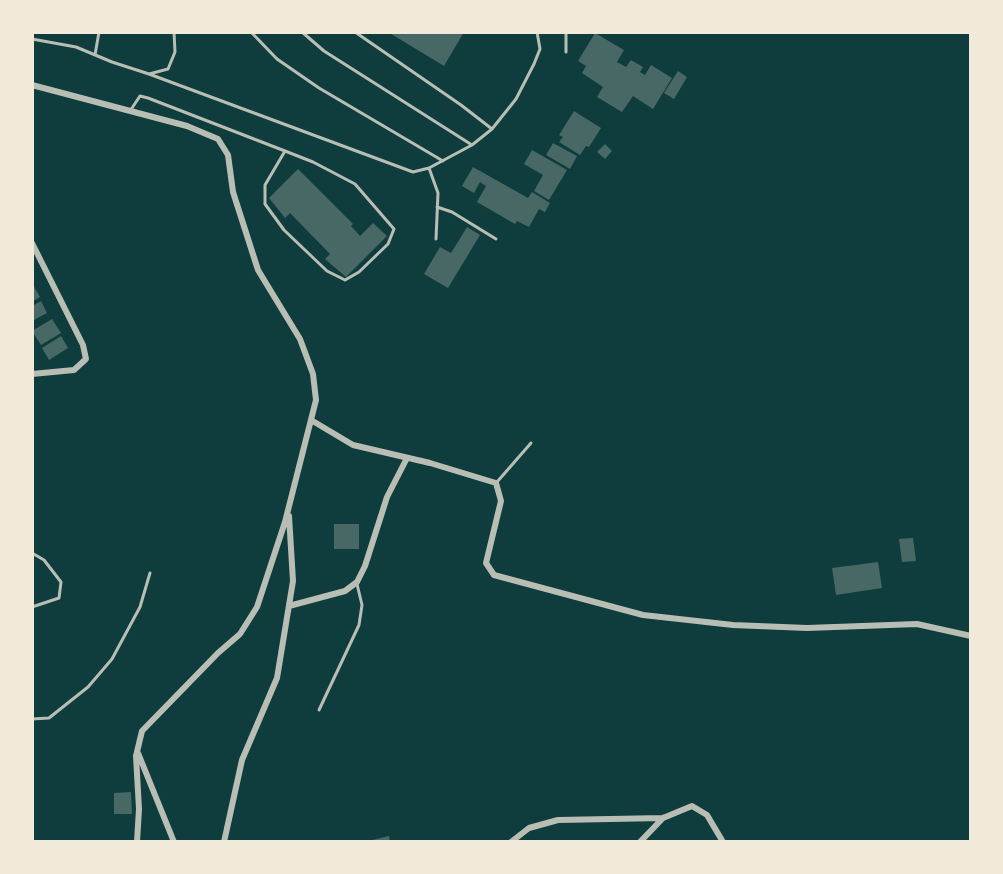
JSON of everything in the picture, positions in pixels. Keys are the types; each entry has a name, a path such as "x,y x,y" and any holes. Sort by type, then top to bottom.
{"street":[{"path":"32,85 187,126 218,139 228,155 233,192 258,270 300,339 313,374 316,400 288,508 257,607 240,634 142,731 137,751 137,842"},
{"path":"32,243 83,345 86,359 74,370 32,374"},
{"path":"311,420 353,445 496,483 501,501 486,563 494,575 643,615 733,625 807,628 917,624 971,636"},
{"path":"289,606 345,591 357,582 387,497 407,458"},
{"path":"224,842 242,760 277,678 293,581 288,508"},
{"path":"137,751 174,842"},
{"path":"511,842 529,828 558,820 663,818 692,806 707,815 723,842"},
{"path":"640,842 663,818"}],"lane":[{"path":"95,55 99,32"},
{"path":"149,74 168,69 175,52 174,32"},
{"path":"251,32 277,59 319,88 443,161"},
{"path":"302,32 324,51 472,145"},
{"path":"355,32 492,129"},
{"path":"32,39 76,47 413,172 443,161 472,145 492,129 516,99 534,64 540,49 537,32"},
{"path":"566,32 566,52"},
{"path":"130,111 140,96 148,98 285,151 355,184 394,229 388,244 359,272 345,280 327,271 284,230 265,204 265,185 285,151"},
{"path":"429,168 438,193 436,239"},
{"path":"437,207 452,212 496,239"},
{"path":"496,483 531,443"},
{"path":"32,553 44,560 61,582 59,598 32,607"},
{"path":"32,719 49,718 88,687 112,659 140,607 150,573"},
{"path":"319,710 359,625 362,605 357,582"}],"building":[{"path":"388,32 464,32 444,66"},
{"path":"595,33 624,50 617,62 626,67 631,60 643,67 640,72 645,75 651,65 672,78 653,109 633,96 622,112 597,97 603,87 582,73 586,66 578,61"},
{"path":"678,71 687,77 674,99 664,93"},
{"path":"574,111 601,128 580,155 559,142 563,137 559,135"},
{"path":"553,143 577,156 570,169 546,155"},
{"path":"605,144 612,151 605,159 597,152"},
{"path":"532,150 567,170 549,200 534,191 543,175 524,164"},
{"path":"473,167 528,198 532,192 550,203 545,212 539,209 529,227 517,221 515,224 477,202 486,186 480,182 474,193 462,186"},
{"path":"298,169 353,224 351,226 360,236 373,223 387,236 346,277 325,259 330,254 290,213 285,218 269,198"},
{"path":"467,227 480,235 448,288 424,274 440,247 451,253"},
{"path":"32,283 40,297 32,302"},
{"path":"41,301 47,313 32,321 32,306"},
{"path":"52,319 61,333 41,345 32,331"},
{"path":"61,336 68,348 49,360 42,348"},
{"path":"334,524 359,524 359,549 334,549"},
{"path":"913,538 916,561 902,562 899,539"},
{"path":"878,562 882,588 836,595 832,568"},
{"path":"131,792 132,814 114,814 114,793"},
{"path":"389,836 390,842 368,842 368,841"}]}
